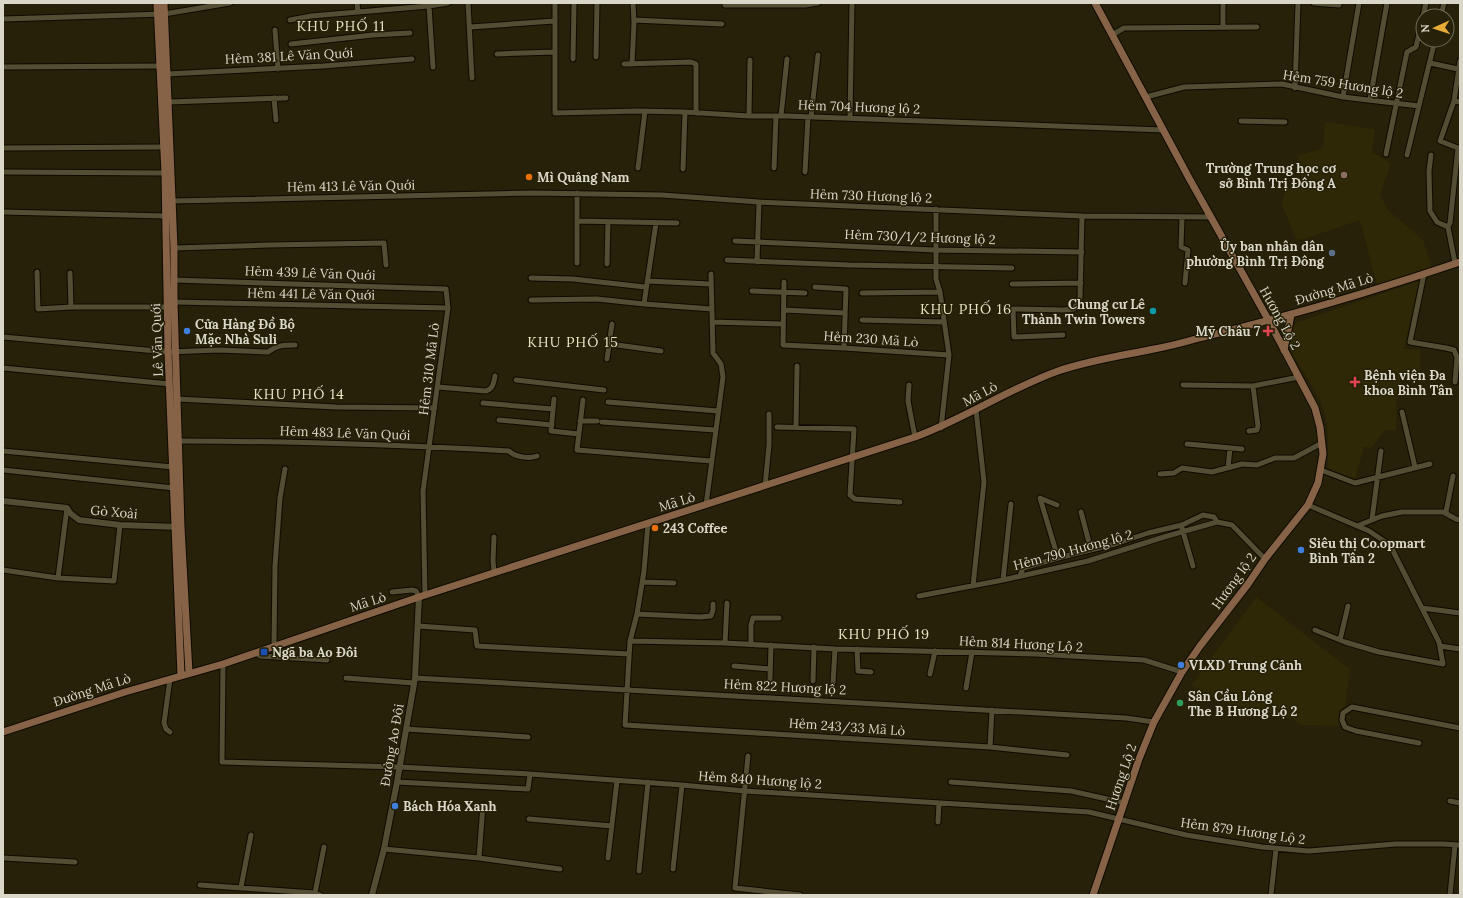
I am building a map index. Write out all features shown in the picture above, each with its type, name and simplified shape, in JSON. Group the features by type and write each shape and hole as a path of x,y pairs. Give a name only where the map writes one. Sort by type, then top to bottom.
{"main road":[{"name":"Lê Văn Quới","path":"157,3 161,14 167,74 168,102 165,173 166,216 170,263 168,352 174,488 189,673"},
{"name":"Lê Văn Quới","path":"164,3 161,14 160,66 172,201 174,248 170,263 174,280 179,441 178,527 181,675"},
{"name":"Hương Lộ 2","path":"1095,3 1146,97 1162,130 1269,321 1315,408 1319,418 1322,443 1321,470 1318,484 1308,505"},
{"name":"Đường Mã Lò","path":"1167,346 1269,321 1424,274 1458,262"},
{"path":"1284,350 1291,314"},
{"name":"Mã Lò","path":"189,673 223,664 422,596 853,458 941,428 1027,383 1059,371 1117,356 1167,346"},
{"name":"Hương lộ 2","path":"1182,672 1265,559 1308,505"},
{"name":"Hương Lộ 2","path":"1093,895 1141,754 1154,722 1182,672"},
{"name":"Đường Mã Lò","path":"3,732 125,692 189,673"}],"street":[{"path":"3,19 161,14 230,3"},
{"path":"357,3 358,12"},
{"path":"290,20 311,16 448,3"},
{"path":"468,3 472,78"},
{"path":"497,54 554,52 555,3"},
{"path":"573,58 574,3"},
{"path":"596,57 597,3"},
{"path":"632,64 634,20 633,3"},
{"path":"725,3 725,5 805,5 818,3"},
{"path":"850,118 852,3"},
{"path":"1223,3 1223,27"},
{"path":"1295,88 1298,3"},
{"path":"1314,3 1339,5"},
{"path":"1343,97 1359,3"},
{"path":"1370,100 1388,3"},
{"path":"427,5 433,67"},
{"path":"634,20 722,24"},
{"path":"470,27 554,21"},
{"path":"1112,35 1124,28 1257,27"},
{"path":"275,30 278,69"},
{"path":"291,44 373,35 410,33"},
{"path":"1386,154 1407,52 1415,48"},
{"path":"1407,155 1433,48"},
{"name":"Hẻm 704 Hương lộ 2","path":"554,52 555,113 645,111 685,112 749,116 850,118 1162,130"},
{"path":"805,172 818,55"},
{"name":"Hẻm 381 Lê Văn Quới","path":"167,74 278,69 412,59"},
{"path":"774,168 787,59"},
{"path":"749,116 750,60"},
{"path":"1458,262 1448,227 1450,222 1459,148 1440,141 1454,101 1460,61"},
{"path":"624,64 691,62 696,64 696,113"},
{"path":"1430,63 1458,69"},
{"path":"3,66 160,66"},
{"name":"Hẻm 759 Hương lộ 2","path":"1146,97 1184,87 1282,84 1295,88 1343,97 1419,106"},
{"path":"274,98 276,120"},
{"path":"168,102 286,98"},
{"path":"1454,101 1460,102"},
{"path":"638,168 645,111"},
{"path":"683,169 685,112"},
{"path":"1240,121 1285,122"},
{"path":"3,148 167,147"},
{"path":"1431,155 1429,171 1430,211 1436,222 1448,227"},
{"path":"3,172 165,173"},
{"name":"Hẻm 730 Hương lộ 2","path":"531,192 662,195 758,202 1082,216 1211,217"},
{"name":"Hẻm 413 Lê Văn Quới","path":"172,201 531,192"},
{"path":"577,193 577,263"},
{"path":"757,262 758,202"},
{"path":"936,210 936,279 940,292 949,355 941,428"},
{"path":"3,212 166,216"},
{"path":"1063,335 1014,336 1013,309 1074,309 1080,298 1082,216"},
{"path":"1182,217 1181,247 1188,250 1185,283"},
{"path":"577,221 677,223"},
{"path":"607,264 608,222"},
{"path":"644,304 656,223"},
{"name":"Hẻm 730/1/2 Hương lộ 2","path":"735,241 935,250 1082,252"},
{"path":"174,248 384,243 386,265"},
{"path":"727,260 849,265 1012,268"},
{"path":"37,272 38,308 168,307"},
{"path":"70,273 71,307"},
{"path":"706,505 723,377 720,364 713,353 710,284 711,274"},
{"path":"1424,274 1410,342 1452,349 1457,357 1455,382"},
{"path":"532,278 573,279 646,287"},
{"name":"Hẻm 439 Lê Văn Quới","path":"174,280 446,288"},
{"path":"647,281 710,284"},
{"name":"Hẻm 230 Mã Lò","path":"784,282 783,345 949,355"},
{"path":"1012,284 1081,283"},
{"path":"815,287 846,288 844,348"},
{"name":"Hẻm 310 Mã Lò","path":"422,596 424,491 448,308 446,288"},
{"path":"752,291 805,293"},
{"path":"862,293 940,292"},
{"path":"531,300 597,299 712,309"},
{"name":"Hẻm 441 Lê Văn Quới","path":"174,302 448,308"},
{"path":"784,310 845,313"},
{"path":"862,320 944,322"},
{"path":"712,322 783,324"},
{"path":"607,359 612,324"},
{"path":"3,337 168,352 219,350 268,352 274,347 281,345 295,345"},
{"path":"610,344 661,351"},
{"path":"796,427 797,366"},
{"path":"3,368 170,384"},
{"path":"438,387 486,391 490,390 496,376"},
{"path":"1183,385 1253,386 1299,377"},
{"path":"516,380 604,390"},
{"path":"909,385 908,401 915,437"},
{"path":"1249,431 1257,430 1258,426 1253,386"},
{"path":"177,399 336,406 436,408"},
{"path":"554,399 551,431 579,434"},
{"path":"583,400 577,450 711,461"},
{"path":"608,402 718,411"},
{"path":"483,403 553,409"},
{"path":"973,586 984,482 976,410"},
{"path":"1402,412 1415,468"},
{"path":"765,486 769,445 769,414"},
{"path":"499,420 552,425"},
{"path":"580,421 599,421 715,430"},
{"path":"777,427 854,429 850,495 854,499 900,502"},
{"name":"Hẻm 483 Lê Văn Quới","path":"179,441 258,441 429,447 509,451 513,454 528,457 537,456"},
{"path":"1160,474 1174,473 1182,468 1212,472 1242,464 1257,464 1275,458 1294,458 1322,443"},
{"path":"1187,444 1242,450"},
{"path":"1228,468 1230,448"},
{"path":"1372,519 1380,451"},
{"path":"3,452 173,467"},
{"path":"1321,470 1355,483 1430,464"},
{"path":"274,646 275,566 280,498 285,469"},
{"path":"3,470 174,488"},
{"path":"1446,512 1453,476"},
{"path":"1057,505 1040,498 1058,558"},
{"path":"3,501 67,508 58,578"},
{"path":"1003,580 1011,504"},
{"path":"1308,505 1369,531 1390,545 1439,642 1443,664 1380,652 1340,640 1315,630"},
{"name":"Gò Xoài","path":"67,508 78,520 120,525 178,527"},
{"path":"1081,512 1091,550"},
{"path":"1357,526 1372,519 1402,512 1446,512 1449,516 1460,520"},
{"path":"1020,576 1023,568 1182,525 1203,515 1214,517 1217,522 1232,525 1265,559"},
{"name":"Hẻm 790 Hương lộ 2","path":"919,596 1003,580 1088,561 1183,531 1217,522"},
{"path":"627,691 628,654 642,582 648,523"},
{"path":"3,570 58,578 114,581 120,525"},
{"path":"1182,525 1193,566"},
{"path":"494,538 494,573"},
{"path":"642,582 674,583"},
{"path":"392,592 412,590 416,591 422,596"},
{"name":"Đường Ao Đôi","path":"372,895 384,849 406,729 414,680 422,596"},
{"path":"725,643 727,603"},
{"path":"637,614 711,616 713,604"},
{"path":"1340,640 1348,606"},
{"path":"1422,608 1460,613"},
{"path":"751,644 751,625 753,618 779,618"},
{"path":"418,626 475,630 477,646 628,654"},
{"name":"Hẻm 814 Hương Lộ 2","path":"630,641 751,644 835,649 972,652 1144,660 1182,672"},
{"path":"770,679 771,646"},
{"path":"1440,646 1460,649"},
{"path":"813,681 814,647"},
{"path":"834,683 835,649"},
{"path":"858,649 858,671 871,672"},
{"path":"930,674 935,651"},
{"path":"256,652 260,656 327,660"},
{"path":"966,688 972,652"},
{"name":"Hẻm 840 Hương lộ 2","path":"223,664 222,762 399,767 530,774 648,782 745,791 1090,812 1119,819"},
{"path":"734,666 770,669"},
{"name":"Hẻm 822 Hương lộ 2","path":"346,678 692,693 1126,718 1154,722"},
{"path":"170,679 164,723 166,729 170,732"},
{"name":"Hẻm 243/33 Mã Lò","path":"627,691 625,725 990,747 1067,755"},
{"path":"1419,743 1356,731 1345,727 1342,720 1343,713 1352,707 1460,728"},
{"path":"990,747 992,710"},
{"path":"406,729 528,737"},
{"path":"748,756 735,888 800,895"},
{"path":"397,782 528,789 530,774"},
{"path":"608,858 617,781"},
{"path":"639,871 648,782"},
{"path":"951,782 1071,791 1125,802"},
{"path":"672,869 682,785"},
{"path":"1450,801 1460,803"},
{"path":"938,822 939,803"},
{"path":"479,858 483,805"},
{"path":"529,819 612,826"},
{"name":"Hẻm 879 Hương Lộ 2","path":"1119,819 1186,835 1276,849 1309,851 1396,844 1458,845"},
{"path":"241,887 251,835"},
{"path":"1450,895 1458,845"},
{"path":"200,885 318,894 324,848"},
{"path":"384,849 479,858 560,869"},
{"path":"1271,895 1276,849"},
{"path":"3,858 75,862"}],"shaded area":[{"name":"Trường Trung học cơ sở Bình Trị Đông A","path":"1325,122 1375,129 1372,152 1391,163 1380,195 1388,210 1423,240 1432,268 1377,286 1360,220 1304,239 1296,240 1282,204 1285,191 1302,185 1298,156 1323,148"},
{"name":"Bệnh viện Đa khoa Bình Tân","path":"1419,281 1404,349 1420,350 1420,374 1400,379 1396,407 1396,430 1385,430 1371,448 1364,447 1355,479 1327,468 1328,433 1325,415 1319,398 1288,346 1292,324"},
{"path":"1256,597 1350,669 1345,707 1342,708 1339,726 1302,725 1293,719 1215,700 1209,693 1191,686"}],"place":[{"name":"Trường Trung học cơ sở Bình Trị Đông A","path":"1344,175"},
{"name":"Mì Quảng Nam","path":"529,177"},
{"name":"Ủy ban nhân dân phường Bình Trị Đông","path":"1332,253"},
{"name":"Chung cư Lê Thành Twin Towers","path":"1153,311"},
{"name":"Cửa Hàng Đồ Bộ Mặc Nhà Suli","path":"187,331"},
{"name":"Mỹ Châu 7","path":"1268,331"},
{"name":"Bệnh viện Đa khoa Bình Tân","path":"1355,382"},
{"name":"243 Coffee","path":"655,528"},
{"name":"Siêu thị Co.opmart Bình Tân 2","path":"1301,550"},
{"name":"Ngã ba Ao Đôi","path":"264,652"},
{"name":"VLXD Trung Cảnh","path":"1181,665"},
{"name":"Sân Cầu Lông The B Hương Lộ 2","path":"1180,703"},
{"name":"Bách Hóa Xanh","path":"395,806"}],"district":[{"name":"KHU PHỐ 11","path":"341,26"},
{"name":"KHU PHỐ 16","path":"966,309"},
{"name":"KHU PHỐ 15","path":"573,342"},
{"name":"KHU PHỐ 14","path":"299,394"},
{"name":"KHU PHỐ 19","path":"884,634"}]}
